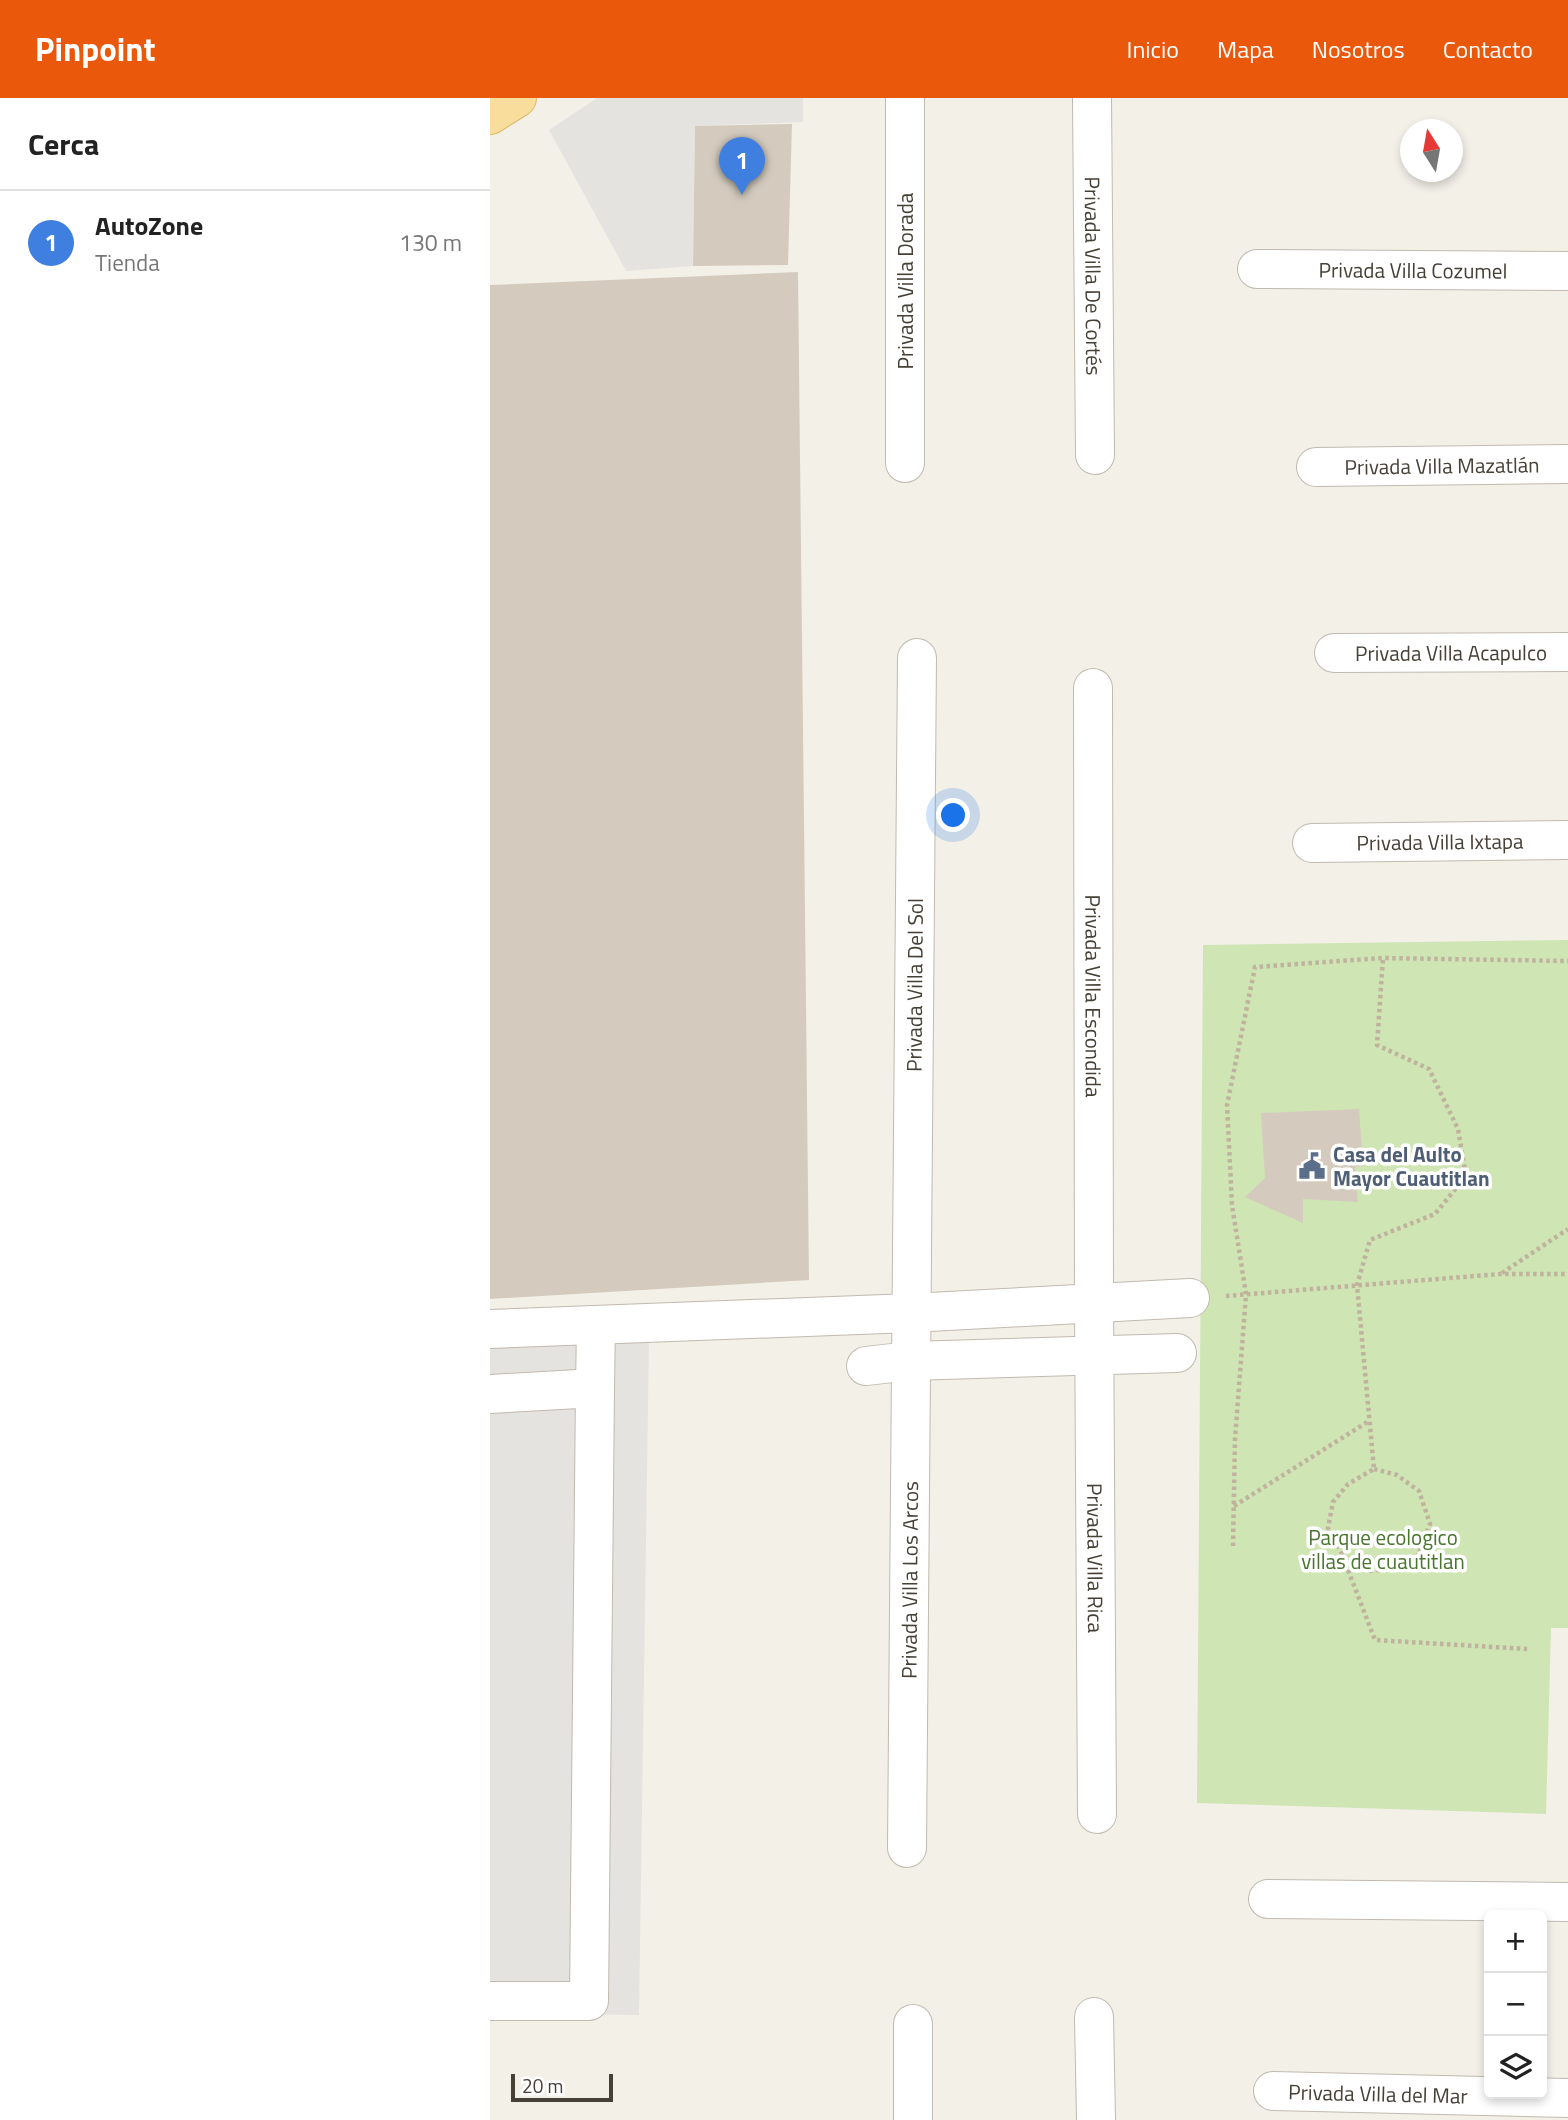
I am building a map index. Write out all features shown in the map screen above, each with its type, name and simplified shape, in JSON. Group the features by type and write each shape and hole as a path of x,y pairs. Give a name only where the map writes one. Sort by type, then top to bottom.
{"main road":[{"path":"490,115 517,98"}],"street":[{"name":"Privada Villa Dorada","path":"905,98 905,463"},
{"name":"Privada Villa De Cortés","path":"1092,98 1095,455"},
{"name":"Privada Villa Cozumel","path":"1257,269 1568,271"},
{"name":"Privada Villa Mazatlán","path":"1316,467 1568,464"},
{"name":"Privada Villa Acapulco","path":"1334,653 1568,652"},
{"name":"Privada Villa Del Sol","path":"911,1313 918,658"},
{"name":"Privada Villa Escondida","path":"1093,688 1094,1303"},
{"name":"Privada Villa Ixtapa","path":"1312,843 1568,840"},
{"path":"490,1329 911,1313 1190,1298"},
{"name":"Privada Villa Rica","path":"1094,1303 1097,1814"},
{"name":"Privada Villa Los Arcos","path":"907,1848 911,1313"},
{"path":"490,2001 589,2000 596,1325"},
{"path":"866,1366 910,1361 1177,1353"},
{"path":"490,1394 594,1388"},
{"path":"1268,1899 1568,1902"},
{"path":"1094,2017 1096,2120"},
{"path":"913,2024 913,2120"},
{"name":"Privada Villa del Mar","path":"1273,2091 1568,2098"}],"path":[{"path":"1233,1546 1235,1439 1246,1294 1233,1205 1227,1105 1255,968 1383,958 1568,961"},
{"path":"1374,1469 1357,1285 1370,1240 1435,1214 1466,1176 1458,1129 1429,1069 1377,1045 1383,958"},
{"path":"1500,1274 1568,1229"},
{"path":"1190,1298 1500,1274 1568,1273"},
{"path":"1234,1506 1370,1420"},
{"path":"1343,1556 1370,1571 1395,1568 1418,1555 1430,1524 1419,1491 1397,1475 1374,1469 1348,1484 1333,1502 1328,1528 1343,1556 1375,1640 1527,1648"}],"green space":[{"name":"Parque ecologico villas de cuautitlan","path":"1568,940 1568,1628 1551,1628 1546,1814 1197,1803 1203,945"}],"shaded area":[{"path":"597,98 803,98 803,122 695,126 693,266 626,271 549,130"},
{"path":"649,1341 639,2015 490,2014 490,1348"}],"building":[{"path":"792,124 788,265 693,266 695,126"},
{"path":"798,272 809,1280 490,1299 490,285"},
{"name":"Casa del Aulto Mayor Cuautitlan","path":"1359,1109 1363,1166 1355,1167 1358,1202 1303,1199 1303,1223 1245,1197 1265,1178 1261,1113"}],"place":[{"name":"AutoZone","path":"742,195"},
{"name":"Casa del Aulto Mayor Cuautitlan","path":"1312,1166"}]}
